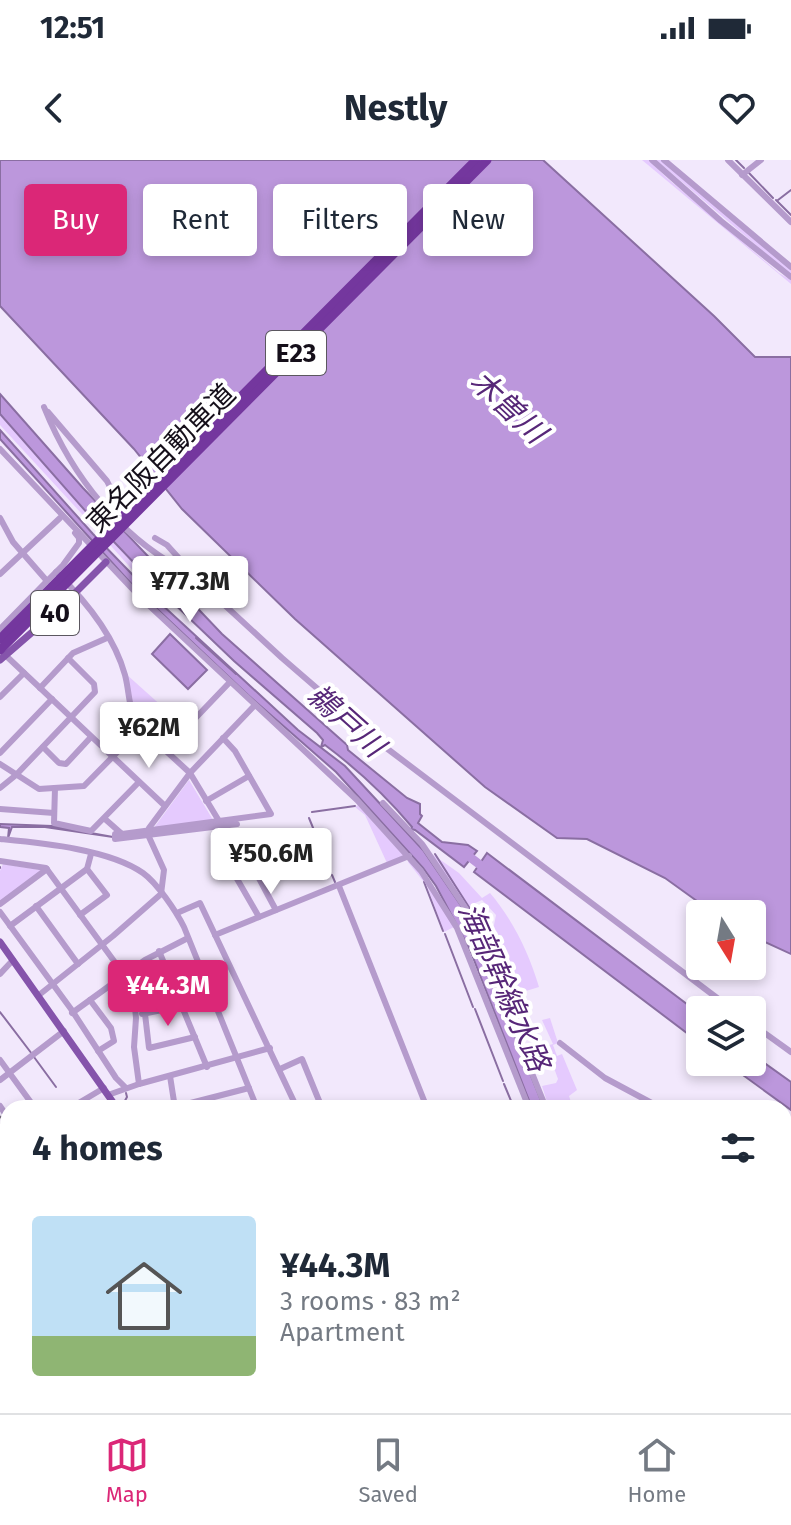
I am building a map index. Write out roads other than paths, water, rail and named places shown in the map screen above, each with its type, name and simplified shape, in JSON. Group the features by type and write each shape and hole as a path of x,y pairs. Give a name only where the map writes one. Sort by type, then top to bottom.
{"highway":[{"name":"東名阪自動車道","path":"0,639 476,160"},
{"name":"東名阪自動車道","path":"1,654 487,160"}],"main road":[{"name":"40","path":"1,654 76,592 106,562"},
{"path":"0,942 112,1100"}],"street":[{"path":"652,160 791,277"},
{"path":"664,160 791,267"},
{"path":"728,160 791,222"},
{"path":"742,175 761,160"},
{"path":"113,493 107,481 43,406 81,479 131,536 194,575"},
{"path":"0,449 80,541 56,572 0,629"},
{"path":"0,574 59,515"},
{"path":"59,515 229,683 341,785 409,856 437,893 457,928 526,1100"},
{"path":"0,518 13,542 47,581"},
{"path":"155,538 167,545 194,575 282,658 385,747 714,996"},
{"path":"56,572 86,601 107,638 124,673 133,718 190,773 245,856 276,910"},
{"path":"40,688 73,653 107,638"},
{"path":"1,654 165,806"},
{"path":"0,788 95,692 94,684 68,658"},
{"path":"0,697 24,673"},
{"path":"165,750 229,683"},
{"path":"0,753 52,699"},
{"path":"148,834 190,773 255,705"},
{"path":"0,764 39,789 84,786 141,728"},
{"path":"43,747 59,763 66,764 91,737"},
{"path":"148,834 271,814 235,751 223,738"},
{"path":"206,801 249,776"},
{"path":"55,788 54,823 91,831 139,782"},
{"path":"383,803 422,844 466,909 543,1100"},
{"path":"0,809 54,813"},
{"path":"105,819 117,835 237,824"},
{"path":"39,995 161,894 164,870 148,834"},
{"path":"0,839 113,859 146,874 177,913 254,1100"},
{"path":"10,926 87,869 91,854"},
{"path":"245,856 229,865 259,917"},
{"path":"215,935 409,856"},
{"path":"0,861 47,869 133,987 136,1015 134,1047 139,1084"},
{"path":"0,904 47,869"},
{"path":"80,915 107,895 87,869"},
{"path":"339,886 424,1100"},
{"path":"177,913 200,903 294,1100"},
{"path":"36,906 78,964"},
{"path":"0,912 126,1088"},
{"path":"57,1021 159,951 188,938"},
{"path":"159,951 207,1067"},
{"path":"0,974 13,960"},
{"path":"90,1000 111,1028 114,1041 98,1051"},
{"path":"136,1015 182,1006"},
{"path":"145,1014 149,1048 195,1037"},
{"path":"0,1080 64,1031"},
{"path":"766,1034 791,1052"},
{"path":"560,1043 605,1078 646,1100"},
{"path":"86,1100 106,1091 207,1067 270,1048"},
{"path":"280,1069 302,1059 319,1100"},
{"path":"0,1060 29,1100"},
{"path":"170,1076 174,1100"},
{"path":"202,1100 249,1088"}],"water":[{"name":"木曽川","path":"0,160 543,160 755,357 791,357 791,954 766,942 766,900 696,900 665,878 587,839 557,838 485,787 295,619 182,509 134,449 0,306"},
{"path":"0,394 83,488 222,634 347,745 348,750 407,798 420,804 422,816 418,823 442,842 468,845 477,851 464,867 411,829 360,774 325,745 321,747 323,740 317,733 234,661 165,595 162,597 157,592 159,589 0,414"},
{"path":"0,430 159,602 298,730 345,766 423,850 464,910 541,1100 529,1100 470,950 423,868 336,772 248,695 136,589 0,439"},
{"path":"170,634 207,670 188,689 152,654"},
{"path":"0,824 52,826 113,837 45,827 12,827 8,838 9,828 0,827"},
{"path":"487,853 686,1003 686,1032 474,872"},
{"path":"766,1064 791,1082 791,1100 777,1100 744,1076 766,1076"}],"waterway":[{"path":"736,160 744,168"},
{"path":"749,173 773,198"},
{"path":"778,200 791,190"},
{"path":"776,200 791,215"},
{"name":"海部幹線水路","path":"196,638 236,674"},
{"path":"312,812 355,806"},
{"path":"309,818 318,840"},
{"path":"320,845 330,871"},
{"name":"鵜戸川","path":"462,851 488,871"},
{"path":"435,854 474,915 523,1036"},
{"path":"332,875 335,882"},
{"path":"424,882 443,931"},
{"path":"445,934 473,1007"},
{"path":"475,1009 503,1081"},
{"path":"0,1012 32,1054"},
{"path":"34,1057 56,1087"},
{"path":"504,1084 511,1100"},
{"path":"125,1100 126,1093"}]}
